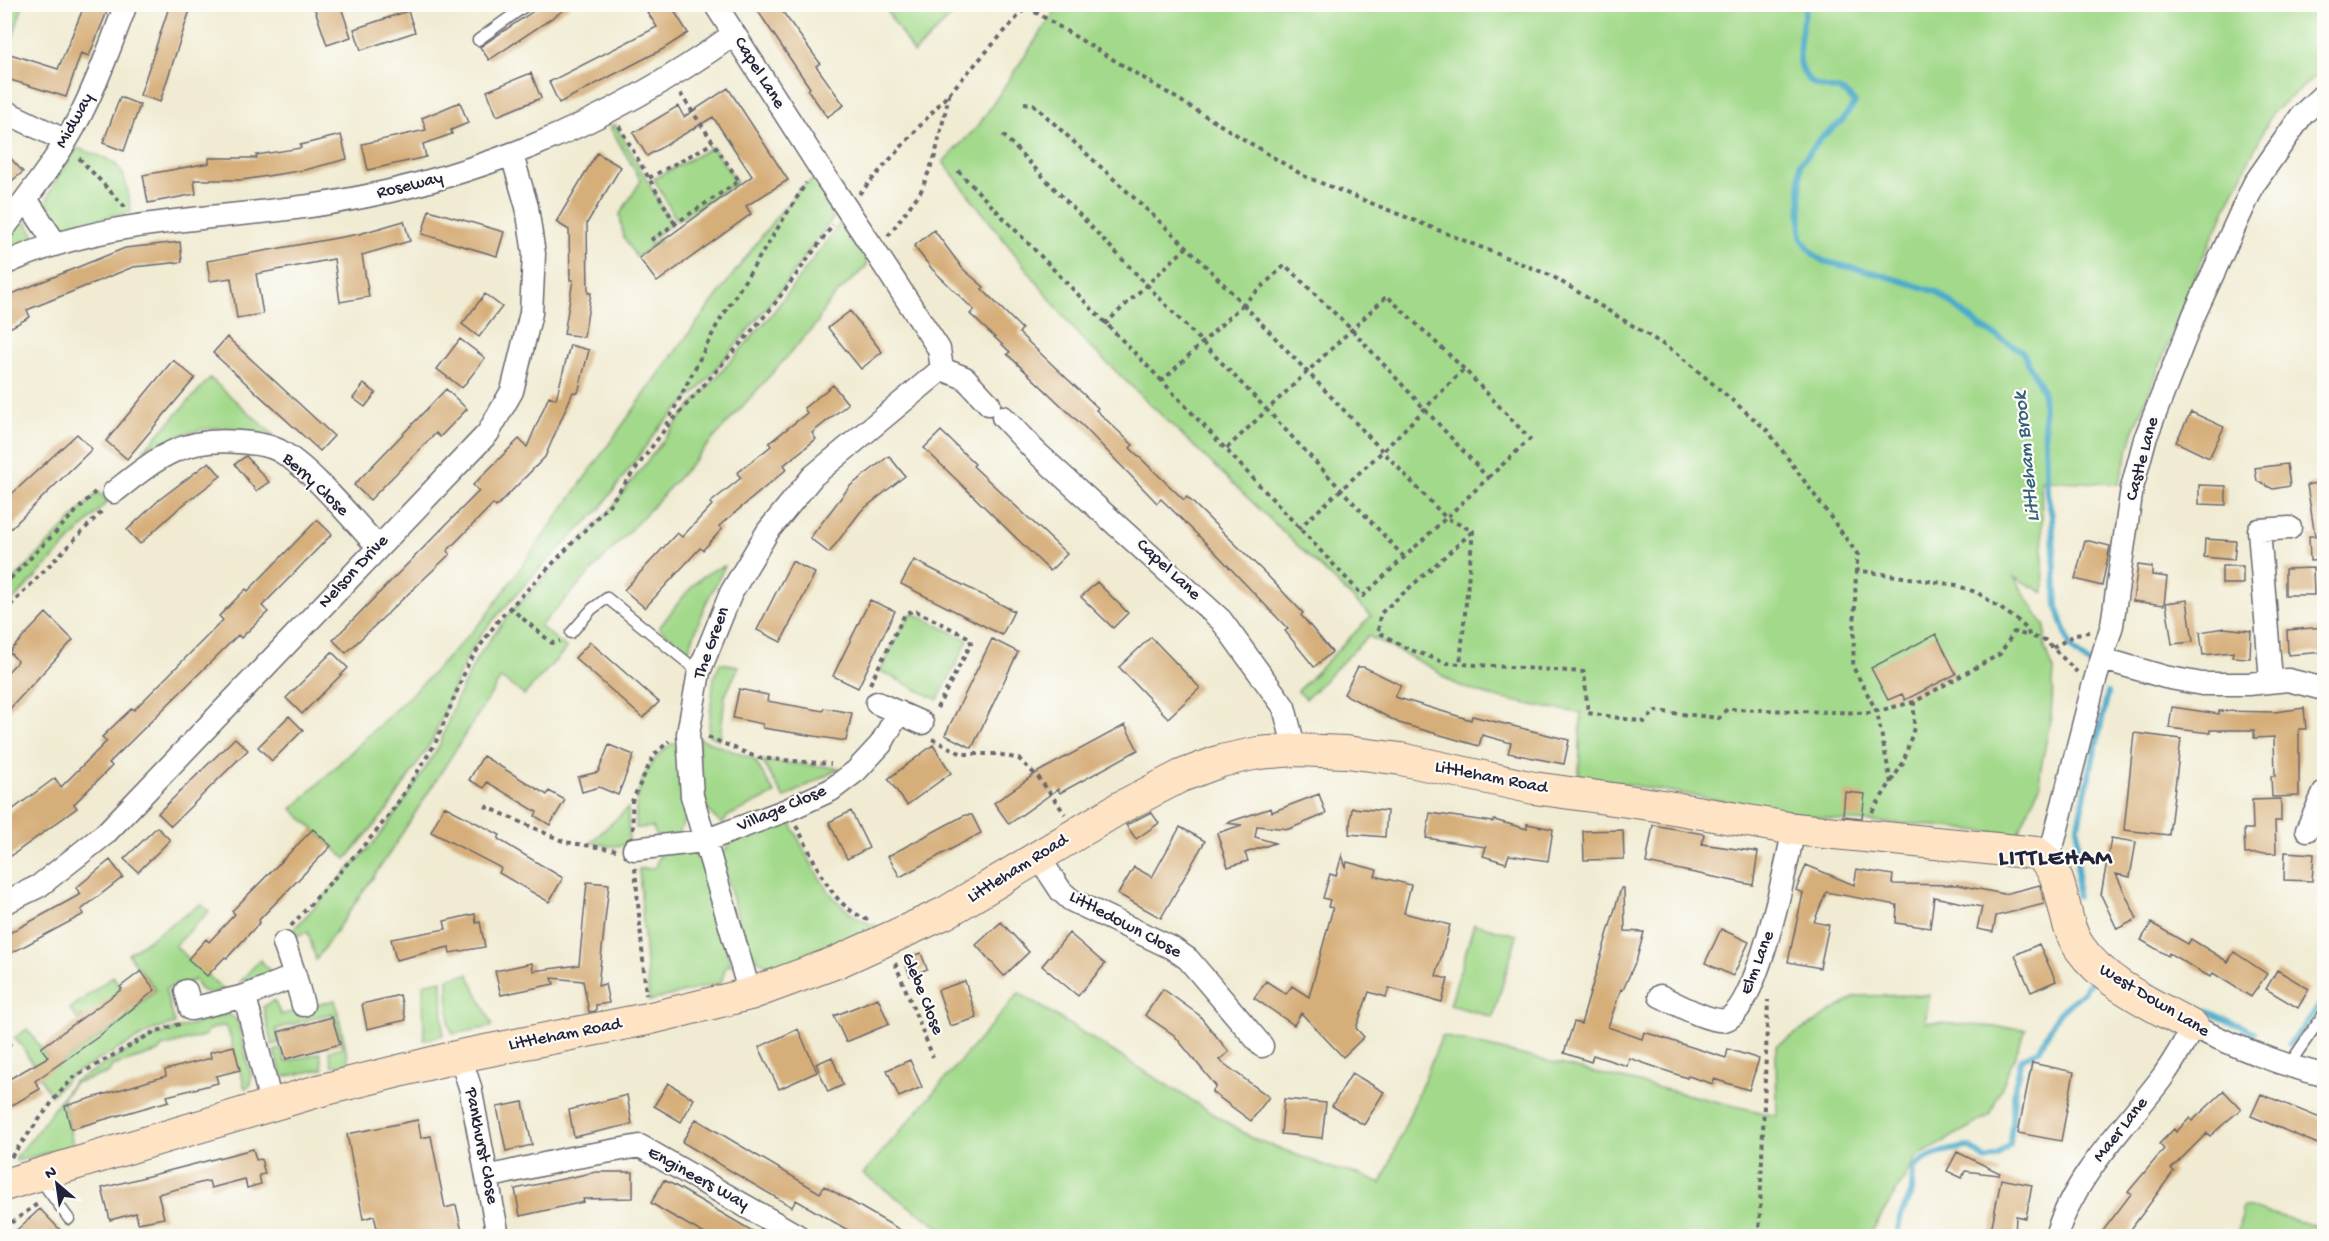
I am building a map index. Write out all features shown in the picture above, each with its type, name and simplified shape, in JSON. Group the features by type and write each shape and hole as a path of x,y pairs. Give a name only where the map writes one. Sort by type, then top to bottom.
{"street":[{"name":"Midway","path":"4,228 26,200 63,144 102,70 126,4"},
{"name":"Capel Lane","path":"715,4 802,142 873,248"},
{"name":"Roseway","path":"4,264 55,243 132,225 262,213 393,192 512,155 610,111 669,78 734,34"},
{"name":"Castle Lane","path":"2046,859 2054,840 2093,687 2112,625 2132,488 2153,419 2194,315 2254,184 2302,115 2325,94"},
{"path":"4,111 63,144"},
{"name":"Nelson Drive","path":"4,903 39,886 105,834 173,766 377,546 435,490 488,433 512,391 531,313 534,254 527,207 512,155"},
{"path":"26,200 55,243"},
{"path":"873,248 939,349 942,369"},
{"name":"Capel Lane","path":"942,369 965,378 1035,451 1221,620 1284,707 1295,750"},
{"name":"The Green","path":"750,994 692,796 688,734 699,672 731,592 768,531 813,476 942,369"},
{"name":"Berry Close","path":"114,492 165,454 199,441 263,445 278,450 317,482 377,546"},
{"path":"2271,681 2259,531 2290,528"},
{"path":"2103,659 2165,677 2202,684 2305,682 2324,690"},
{"path":"873,694 899,712 926,724"},
{"name":"Village Close","path":"634,849 704,841 787,810 831,790 856,771 881,744 899,712"},
{"name":"Littleham Road","path":"4,1185 272,1104 459,1056 647,1019 750,994 887,940 973,898 1121,807 1191,772 1221,761 1295,750 1401,759 1534,788 1656,805 1794,829 2037,853 2046,859"},
{"path":"2307,830 2325,793"},
{"name":"Elm Lane","path":"1660,996 1716,1019 1726,1020 1734,1016 1752,980 1774,920 1794,829"},
{"name":"Littledown Close","path":"1038,856 1061,891 1071,900 1172,948 1188,959 1262,1046"},
{"name":"West Down Lane","path":"2046,859 2054,871 2078,945 2099,970 2193,1028 2288,1066 2325,1076"},
{"path":"284,943 303,1005"},
{"path":"186,991 191,1009 245,996 295,976"},
{"path":"245,996 272,1104"},
{"name":"Maer Lane","path":"2056,1236 2063,1213 2089,1172 2163,1077 2193,1028"},
{"name":"Pankhurst Close","path":"459,1056 470,1087 498,1236"},
{"name":"Engineers Way","path":"487,1176 640,1146 798,1236"}],"lane":[{"path":"478,40 528,4"},
{"path":"571,633 592,609 608,598 699,672"},
{"path":"2288,1066 2325,1014"},
{"path":"38,1176 69,1219"}],"path":[{"path":"855,199 950,90 1028,6 1304,176 1552,276 1677,353 1768,431 1858,555 1853,667 1877,712 1891,784"},
{"path":"651,240 739,181 669,78"},
{"path":"873,248 921,191 935,156 950,90"},
{"path":"1024,103 1033,104 1187,247 1446,518 1473,531"},
{"path":"610,111 675,224"},
{"path":"1003,135 1267,410 1404,557"},
{"path":"649,178 712,143"},
{"path":"63,144 73,151 128,210 132,225"},
{"path":"958,171 1162,381 1363,596 1530,440 1464,369 1387,296 1226,449"},
{"path":"665,429 717,324 806,183 804,175"},
{"path":"284,943 285,933 294,921 375,833 395,807 435,744 459,682 474,653 509,608 609,505 665,429 770,310 837,220"},
{"path":"1105,324 1187,247"},
{"path":"1162,381 1285,265 1352,330 1488,478"},
{"path":"1298,529 1383,451 1464,369"},
{"path":"4,585 96,490 114,492 110,503 4,612"},
{"path":"1460,664 1473,531"},
{"path":"1473,531 1380,614 1377,632 1408,649 1447,663 1584,672 1588,713 1645,722 1655,711 1719,718 1727,709 1877,712 1914,702 2000,654 2014,632 2041,637 2093,687"},
{"path":"1856,570 1956,585 1978,593 2016,619 2028,630 2029,636"},
{"path":"509,608 552,644 571,633"},
{"path":"873,694 906,614 914,610 970,638 970,644 926,724 962,754 998,754 1018,759 1039,778 1055,798 1076,833"},
{"path":"2052,648 2076,634"},
{"path":"1870,836 1872,810 1903,763 1914,728 1914,702"},
{"path":"647,1019 632,801 654,755 669,740 688,734 706,736 758,758 842,765 856,771"},
{"path":"485,806 565,842 611,850 634,849"},
{"name":"Glebe Close","path":"787,810 834,897 852,912 883,925 933,1057"},
{"path":"1752,980 1768,997 1759,1236"},
{"path":"4,1164 73,1078 154,1032 182,1024"}],"green space":[{"path":"4,5 23,5 10,46 5,43"},
{"path":"883,5 963,5 914,53"},
{"path":"1059,5 2324,5 2324,69 2272,113 2201,261 2133,433 2119,484 2041,480 2044,593 2014,577 2045,627 2045,649 2054,670 2051,716 2040,773 2041,783 2017,835 1925,825 1837,820 1579,776 1581,713 1503,699 1462,687 1446,679 1436,670 1368,636 1306,699 1298,691 1371,616 1079,336 943,162 978,126"},
{"path":"615,124 672,224 649,240 651,244 658,239 660,241 636,257 623,236 620,214 641,181 610,127"},
{"path":"712,147 737,182 677,221 654,179"},
{"path":"77,148 103,157 118,167 126,183 131,212 70,226 55,222 48,215 47,204 50,193"},
{"path":"816,178 838,211 783,287 700,388 659,428 600,509 536,572 483,632 465,660 432,741 388,809 346,859 292,809 428,678 484,619 664,367 773,221 801,187"},
{"path":"844,218 866,253 867,265 832,299 818,322 653,506 540,626 567,648 524,695 501,678 391,851 316,960 308,932 295,936 294,929 377,839 404,802 439,746 456,700 477,658 509,614 609,511 679,420 771,315"},
{"path":"24,219 37,239 5,256 5,239"},
{"path":"210,378 276,437 239,429 208,429 177,436 143,451"},
{"path":"98,492 108,501 5,609 5,589"},
{"path":"725,566 705,605 688,652 659,628 696,582 715,569"},
{"path":"913,613 968,640 938,700 880,671 908,616"},
{"path":"720,663 739,666 725,696 720,740 708,735 714,678"},
{"path":"698,738 754,759 775,794 728,816 723,824 714,817 703,797 700,786"},
{"path":"671,744 680,744 687,817 677,837 657,840 653,827 636,828 637,803 647,771 661,752"},
{"path":"762,761 840,768 784,798"},
{"path":"628,808 629,845 609,846 591,842"},
{"path":"787,816 822,882 834,897 846,910 861,920 879,927 778,967 763,963 752,952 748,954 721,856 731,842"},
{"path":"665,852 691,852 701,861 731,965 726,966 721,983 649,1001 639,869 655,868 658,858"},
{"path":"201,904 209,911 175,946 224,990 203,991 195,980 165,989 175,1024 153,1030 70,1076 51,1096 22,1046 14,1038 27,1029 55,1067 118,1024 156,990 128,954"},
{"path":"1474,924 1517,935 1493,1017 1450,1005"},
{"path":"260,960 271,972 239,982 242,979"},
{"path":"468,974 492,1024 490,1027 453,1034 449,1025 448,978"},
{"path":"113,976 122,989 84,1019 82,1016 78,1020 70,1009"},
{"path":"442,980 443,1035 424,1040 423,984"},
{"path":"1019,993 1252,1138 1337,1170 1359,1174 1381,1184 1442,1036 1777,1116 1776,1046 1857,996 1930,995 1925,1022 2026,1029 1990,1115 1917,1157 1869,1236 952,1236 863,1174"},
{"path":"274,1000 281,1015 335,1000 349,1063 332,1066 329,1051 343,1047 332,1013 276,1029 279,1043 272,1045 263,1007"},
{"path":"230,1015 237,1020 251,1076 250,1086 245,1088 227,1027 221,1026 208,1030 206,1035 162,1047 158,1052 112,1066 108,1073 75,1083 63,1097 73,1146 16,1161 16,1157 73,1082 156,1035"},
{"path":"281,1049 285,1062 320,1053 323,1069 283,1077 274,1051"},
{"path":"2243,1206 2324,1228 2324,1236 2237,1236"}],"building":[{"path":"85,4 98,4 108,9 89,56 81,53 66,97 4,78 4,52 58,69"},
{"path":"170,4 192,4 160,102 140,95"},
{"path":"313,4 340,4 351,37 327,45"},
{"path":"544,4 573,4 489,60 480,47"},
{"path":"642,4 670,4 688,33 663,49 559,103 549,82 657,27"},
{"path":"753,4 777,4 820,63 816,66 844,105 827,117"},
{"path":"408,11 415,32 361,50 354,29"},
{"path":"531,73 541,98 497,116 487,91"},
{"path":"728,88 788,180 746,206 751,214 657,282 639,258 752,176 713,117 647,156 633,133 678,106 684,117"},
{"path":"120,97 140,105 124,151 103,143"},
{"path":"460,102 468,123 451,130 452,134 423,144 426,157 368,170 362,144 426,130 422,118"},
{"path":"341,135 347,159 305,170 242,180 194,180 196,194 148,203 143,175 209,163 209,158 257,158 256,155 301,148 300,145"},
{"path":"4,151 23,172 4,187"},
{"path":"597,153 621,167 587,223 588,293 591,293 584,337 564,334 573,280 570,280 569,230 556,222"},
{"path":"429,210 504,232 497,256 422,234"},
{"path":"404,221 410,241 362,255 369,297 340,302 334,259 256,274 263,314 237,318 231,278 210,281 207,261 359,234"},
{"path":"934,230 963,269 984,287 982,289 1022,329 1019,333 1098,408 1096,410 1133,445 1130,448 1184,500 1187,497 1267,575 1303,613 1301,615 1332,652 1314,667 1285,631 1288,629 1212,549 1161,499 1157,503 1085,428 1007,354 1010,352 970,314 974,310 932,269 914,246"},
{"path":"180,242 182,262 133,267 27,310 30,317 4,331 4,298 125,248"},
{"path":"485,294 502,307 479,337 462,324"},
{"path":"850,311 882,352 861,369 828,328"},
{"path":"227,337 334,436 320,451 213,353"},
{"path":"460,339 485,358 462,388 437,369"},
{"path":"570,345 589,350 578,393 573,392 545,457 496,507 493,504 447,551 450,554 346,653 333,640 479,491 473,485 519,439 527,447 549,396 556,399"},
{"path":"173,360 195,378 127,459 106,441"},
{"path":"364,384 376,393 365,407 353,398"},
{"path":"833,385 848,404 812,433 816,439 784,465 787,469 719,526 722,529 703,550 700,548 645,608 624,590 677,533 682,537 712,505 710,503 741,478 737,473 771,446 769,443 807,413 804,408"},
{"path":"446,389 467,409 440,437 436,433 370,500 354,485"},
{"path":"2191,412 2224,427 2209,458 2176,442"},
{"path":"941,431 975,464 973,466 1067,554 1050,571 924,448"},
{"path":"77,434 92,449 4,535 4,501"},
{"path":"246,456 269,482 256,491 235,464"},
{"path":"889,456 905,476 861,511 829,553 810,538 850,486"},
{"path":"209,462 221,476 179,508 140,544 127,530 160,499"},
{"path":"2287,464 2290,486 2273,489 2257,481 2255,468"},
{"path":"2325,481 2325,560 2310,561 2309,536 2315,536 2307,485"},
{"path":"2199,485 2226,486 2226,505 2199,504"},
{"path":"317,520 332,534 262,606 268,612 241,638 238,635 109,763 112,766 74,804 77,808 4,861 4,816 55,778 61,787 107,741 102,737 132,708 134,710 223,620 219,616 246,589 248,591"},
{"path":"2205,539 2236,541 2234,560 2204,557"},
{"path":"2085,540 2110,546 2102,586 2075,579"},
{"path":"914,560 1014,611 1002,635 901,584"},
{"path":"792,561 815,573 781,642 757,630"},
{"path":"2138,565 2152,567 2152,575 2167,577 2164,605 2133,601"},
{"path":"2222,566 2243,566 2243,584 2222,584"},
{"path":"2313,568 2314,595 2285,595 2285,569"},
{"path":"1097,582 1128,613 1113,628 1081,597"},
{"path":"870,600 895,611 858,688 833,676"},
{"path":"2187,600 2193,642 2172,644 2166,603"},
{"path":"46,613 73,640 4,715 4,676 18,661 9,652"},
{"path":"2325,627 2325,652 2288,655 2287,630"},
{"path":"2224,628 2251,631 2250,658 2232,657 2233,652 2203,655 2200,632"},
{"path":"1936,634 1956,674 1905,700 1902,694 1888,700 1871,668"},
{"path":"1151,637 1200,688 1168,718 1119,667"},
{"path":"992,639 1018,652 972,748 945,735"},
{"path":"590,642 659,702 643,718 575,658"},
{"path":"332,652 348,668 302,714 286,698"},
{"path":"1358,667 1364,667 1401,685 1395,697 1471,720 1472,716 1569,740 1564,764 1508,753 1511,743 1482,735 1479,746 1399,723 1344,694"},
{"path":"739,689 768,695 767,701 823,711 824,708 852,713 846,741 763,728 763,724 733,718"},
{"path":"2172,707 2219,714 2219,711 2275,712 2304,708 2306,729 2299,729 2299,796 2272,797 2271,776 2275,776 2274,737 2254,738 2254,730 2210,730 2210,733 2169,728"},
{"path":"289,716 303,730 272,761 258,747"},
{"path":"1125,725 1138,750 1060,793 1058,789 1009,824 994,803 1038,772"},
{"path":"2134,733 2181,739 2169,835 2124,830"},
{"path":"235,738 248,750 171,826 158,813"},
{"path":"609,745 634,755 618,795 599,787 582,792 578,777 598,772"},
{"path":"933,745 951,773 907,805 888,779"},
{"path":"483,756 547,795 549,791 565,800 550,825 535,816 537,812 487,782 484,788 469,780"},
{"path":"1845,792 1865,794 1862,818 1843,816"},
{"path":"1319,794 1326,814 1289,829 1257,826 1255,837 1275,843 1245,853 1248,861 1228,867 1217,833 1242,825 1226,823 1271,808 1272,812"},
{"path":"2281,799 2281,821 2275,821 2276,853 2245,854 2244,829 2253,829 2252,800"},
{"path":"444,806 500,835 498,839 563,878 549,902 499,873 501,868 431,832"},
{"path":"1352,808 1387,811 1385,837 1349,834"},
{"path":"851,811 869,848 847,859 829,822"},
{"path":"1151,812 1159,823 1136,839 1126,825"},
{"path":"1430,813 1493,822 1494,820 1527,829 1527,824 1553,829 1548,861 1509,855 1506,863 1483,856 1486,847 1426,838"},
{"path":"965,815 972,815 981,833 900,877 888,856"},
{"path":"1653,825 1704,834 1702,844 1758,852 1753,885 1646,863"},
{"path":"157,827 170,840 138,872 124,859"},
{"path":"1180,827 1205,841 1161,918 1118,894 1134,867 1152,877"},
{"path":"313,829 331,846 259,920 260,922 227,958 225,957 207,976 188,959 206,939 209,942 235,914 232,911"},
{"path":"1623,830 1624,859 1584,860 1583,831"},
{"path":"2111,838 2136,842 2130,877 2116,874 2137,919 2117,929 2101,895"},
{"path":"2285,852 2314,854 2312,881 2284,880"},
{"path":"1342,855 1346,868 1347,862 1377,870 1375,876 1411,885 1404,913 1450,925 1436,976 1448,979 1442,1002 1389,988 1386,997 1369,992 1356,1028 1364,1037 1343,1057 1301,1013 1294,1025 1254,998 1266,981 1286,994 1292,986 1309,997 1333,908 1328,907 1330,900 1323,898 1330,874 1336,876"},
{"path":"110,860 123,877 81,910 84,914 4,957 4,936 81,894 76,888"},
{"path":"1806,865 1854,885 1857,869 1893,875 1892,884 1958,885 2004,894 2040,885 2044,904 1996,916 1993,932 1977,929 1982,907 1934,897 1930,928 1896,923 1897,905 1826,892 1814,922 1829,925 1820,968 1788,962 1803,893 1796,890"},
{"path":"587,882 609,884 598,986 605,984 609,1003 596,1005 596,1011 589,1012 583,981 552,978 554,984 501,995 495,971 532,963 533,971 579,965"},
{"path":"1621,888 1624,888 1625,931 1644,932 1637,958 1623,990 1621,989 1608,1027 1642,1039 1644,1032 1726,1058 1728,1049 1759,1059 1749,1090 1714,1079 1713,1084 1688,1076 1687,1078 1629,1058 1627,1066 1593,1055 1591,1062 1564,1053 1574,1022 1581,1024"},
{"path":"475,914 476,923 480,922 485,947 450,953 449,947 396,960 391,939 446,929 444,921"},
{"path":"1001,922 1029,952 1004,976 976,945"},
{"path":"2151,923 2188,944 2191,939 2228,962 2234,952 2267,974 2251,997 2213,973 2210,977 2141,940"},
{"path":"1721,929 1749,942 1733,976 1705,963"},
{"path":"1069,933 1105,964 1078,996 1042,966"},
{"path":"2039,944 2056,981 2031,992 2015,955"},
{"path":"921,953 927,969 910,976 904,959"},
{"path":"2277,970 2309,989 2298,1008 2266,989"},
{"path":"141,971 155,990 98,1037 35,1081 40,1089 4,1110 4,1082 48,1057 41,1048 122,989 120,987"},
{"path":"965,981 977,1018 950,1026 938,990"},
{"path":"1163,989 1199,1015 1229,1052 1219,1060 1269,1097 1251,1121 1212,1092 1216,1086 1174,1035 1145,1015"},
{"path":"400,995 406,1020 367,1029 362,1004"},
{"path":"878,998 889,1024 846,1042 834,1016"},
{"path":"332,1017 340,1044 286,1059 278,1032"},
{"path":"798,1029 817,1072 779,1089 759,1047"},
{"path":"234,1046 240,1070 216,1076 218,1083 167,1096 169,1101 71,1129 65,1106 166,1076 165,1070 211,1058 210,1052"},
{"path":"832,1057 843,1085 828,1092 816,1064"},
{"path":"910,1060 922,1087 899,1097 887,1070"},
{"path":"2032,1063 2074,1072 2061,1141 2018,1133"},
{"path":"1352,1073 1384,1092 1364,1125 1332,1106"},
{"path":"668,1083 694,1099 681,1122 654,1106"},
{"path":"2224,1091 2241,1109 2210,1136 2207,1133 2171,1169 2174,1171 2126,1236 2099,1236 2131,1194 2128,1192 2164,1149 2159,1144 2174,1129 2176,1132 2190,1118 2192,1121"},
{"path":"2261,1094 2325,1120 2325,1147 2251,1116"},
{"path":"627,1095 632,1124 574,1137 569,1110"},
{"path":"1284,1099 1326,1103 1322,1138 1281,1134"},
{"path":"523,1102 532,1145 506,1151 497,1107"},
{"path":"696,1119 820,1193 824,1186 911,1236 858,1236 796,1200 792,1207 682,1142"},
{"path":"418,1120 421,1138 431,1136 445,1208 456,1205 463,1236 379,1236 374,1216 363,1219 347,1134"},
{"path":"253,1149 256,1160 261,1159 265,1174 259,1175 261,1184 247,1188 245,1179 211,1188 209,1181 204,1182 158,1194 164,1218 138,1223 136,1213 110,1220 102,1188"},
{"path":"1957,1152 2000,1173 1999,1175 1965,1171 1962,1178 1947,1171"},
{"path":"596,1172 633,1172 633,1198 583,1199 584,1202 520,1216 515,1189"},
{"path":"2001,1179 2032,1185 2026,1218 2016,1216 2015,1236 1990,1236"},
{"path":"664,1180 761,1236 708,1236 664,1211 651,1203"},
{"path":"40,1209 66,1236 10,1236"}],"waterway":[{"name":"Littleham Brook","path":"1807,4 1800,38 1800,62 1803,72 1809,80 1819,86 1839,90 1855,103 1841,122 1822,137 1800,164 1801,237 1814,255 1823,261 1879,274 1937,292 1981,327 2022,351 2043,391 2047,493 2052,516 2057,607 2071,648 2088,663"},
{"name":"Littleham Brook","path":"2077,896 2078,825 2108,693"},
{"name":"Littleham Brook","path":"1897,1236 1900,1218 1912,1191 1913,1169 1919,1164 1939,1153 1969,1147 1986,1160 1998,1156 2010,1144 2015,1087 2021,1059 2039,1050 2058,1014 2084,991 2095,976"},
{"path":"2147,985 2254,1032"},
{"path":"2289,1045 2324,1000"}],"district":[{"name":"LITTLEHAM","path":"2056,859"}]}
